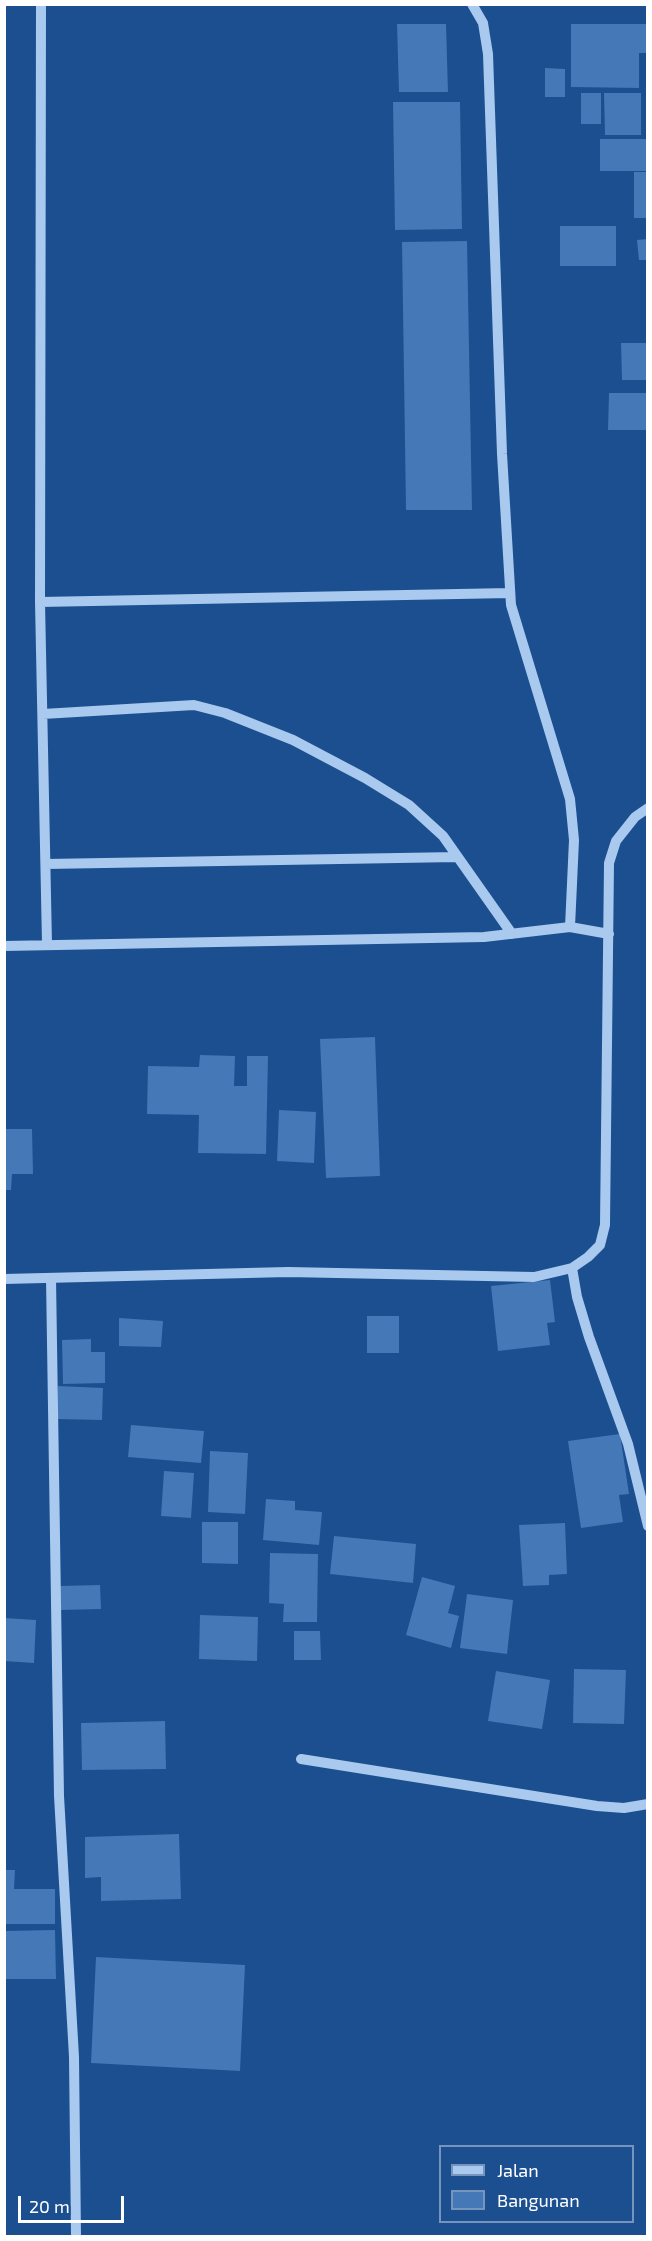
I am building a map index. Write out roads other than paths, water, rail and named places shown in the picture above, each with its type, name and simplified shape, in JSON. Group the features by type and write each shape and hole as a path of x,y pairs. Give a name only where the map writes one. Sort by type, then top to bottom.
{"street":[{"path":"41,4 40,602 47,944"},
{"path":"472,4 483,23 488,54 502,454 511,605 570,799 574,840 570,927"},
{"path":"40,602 510,593"},
{"path":"43,714 194,705 225,713 293,740 383,789 417,813 442,836 512,934"},
{"path":"4,1279 288,1272 534,1277 572,1268 588,1257 600,1245 605,1225 609,863 616,841 635,817 648,808"},
{"path":"46,864 457,857"},
{"path":"4,946 484,937 570,927 609,934"},
{"path":"572,1268 577,1297 589,1337 628,1444 648,1526"},
{"path":"51,1278 59,1796 75,2057 76,2236"},
{"path":"301,1759 597,1806 624,1808 648,1804"}]}
